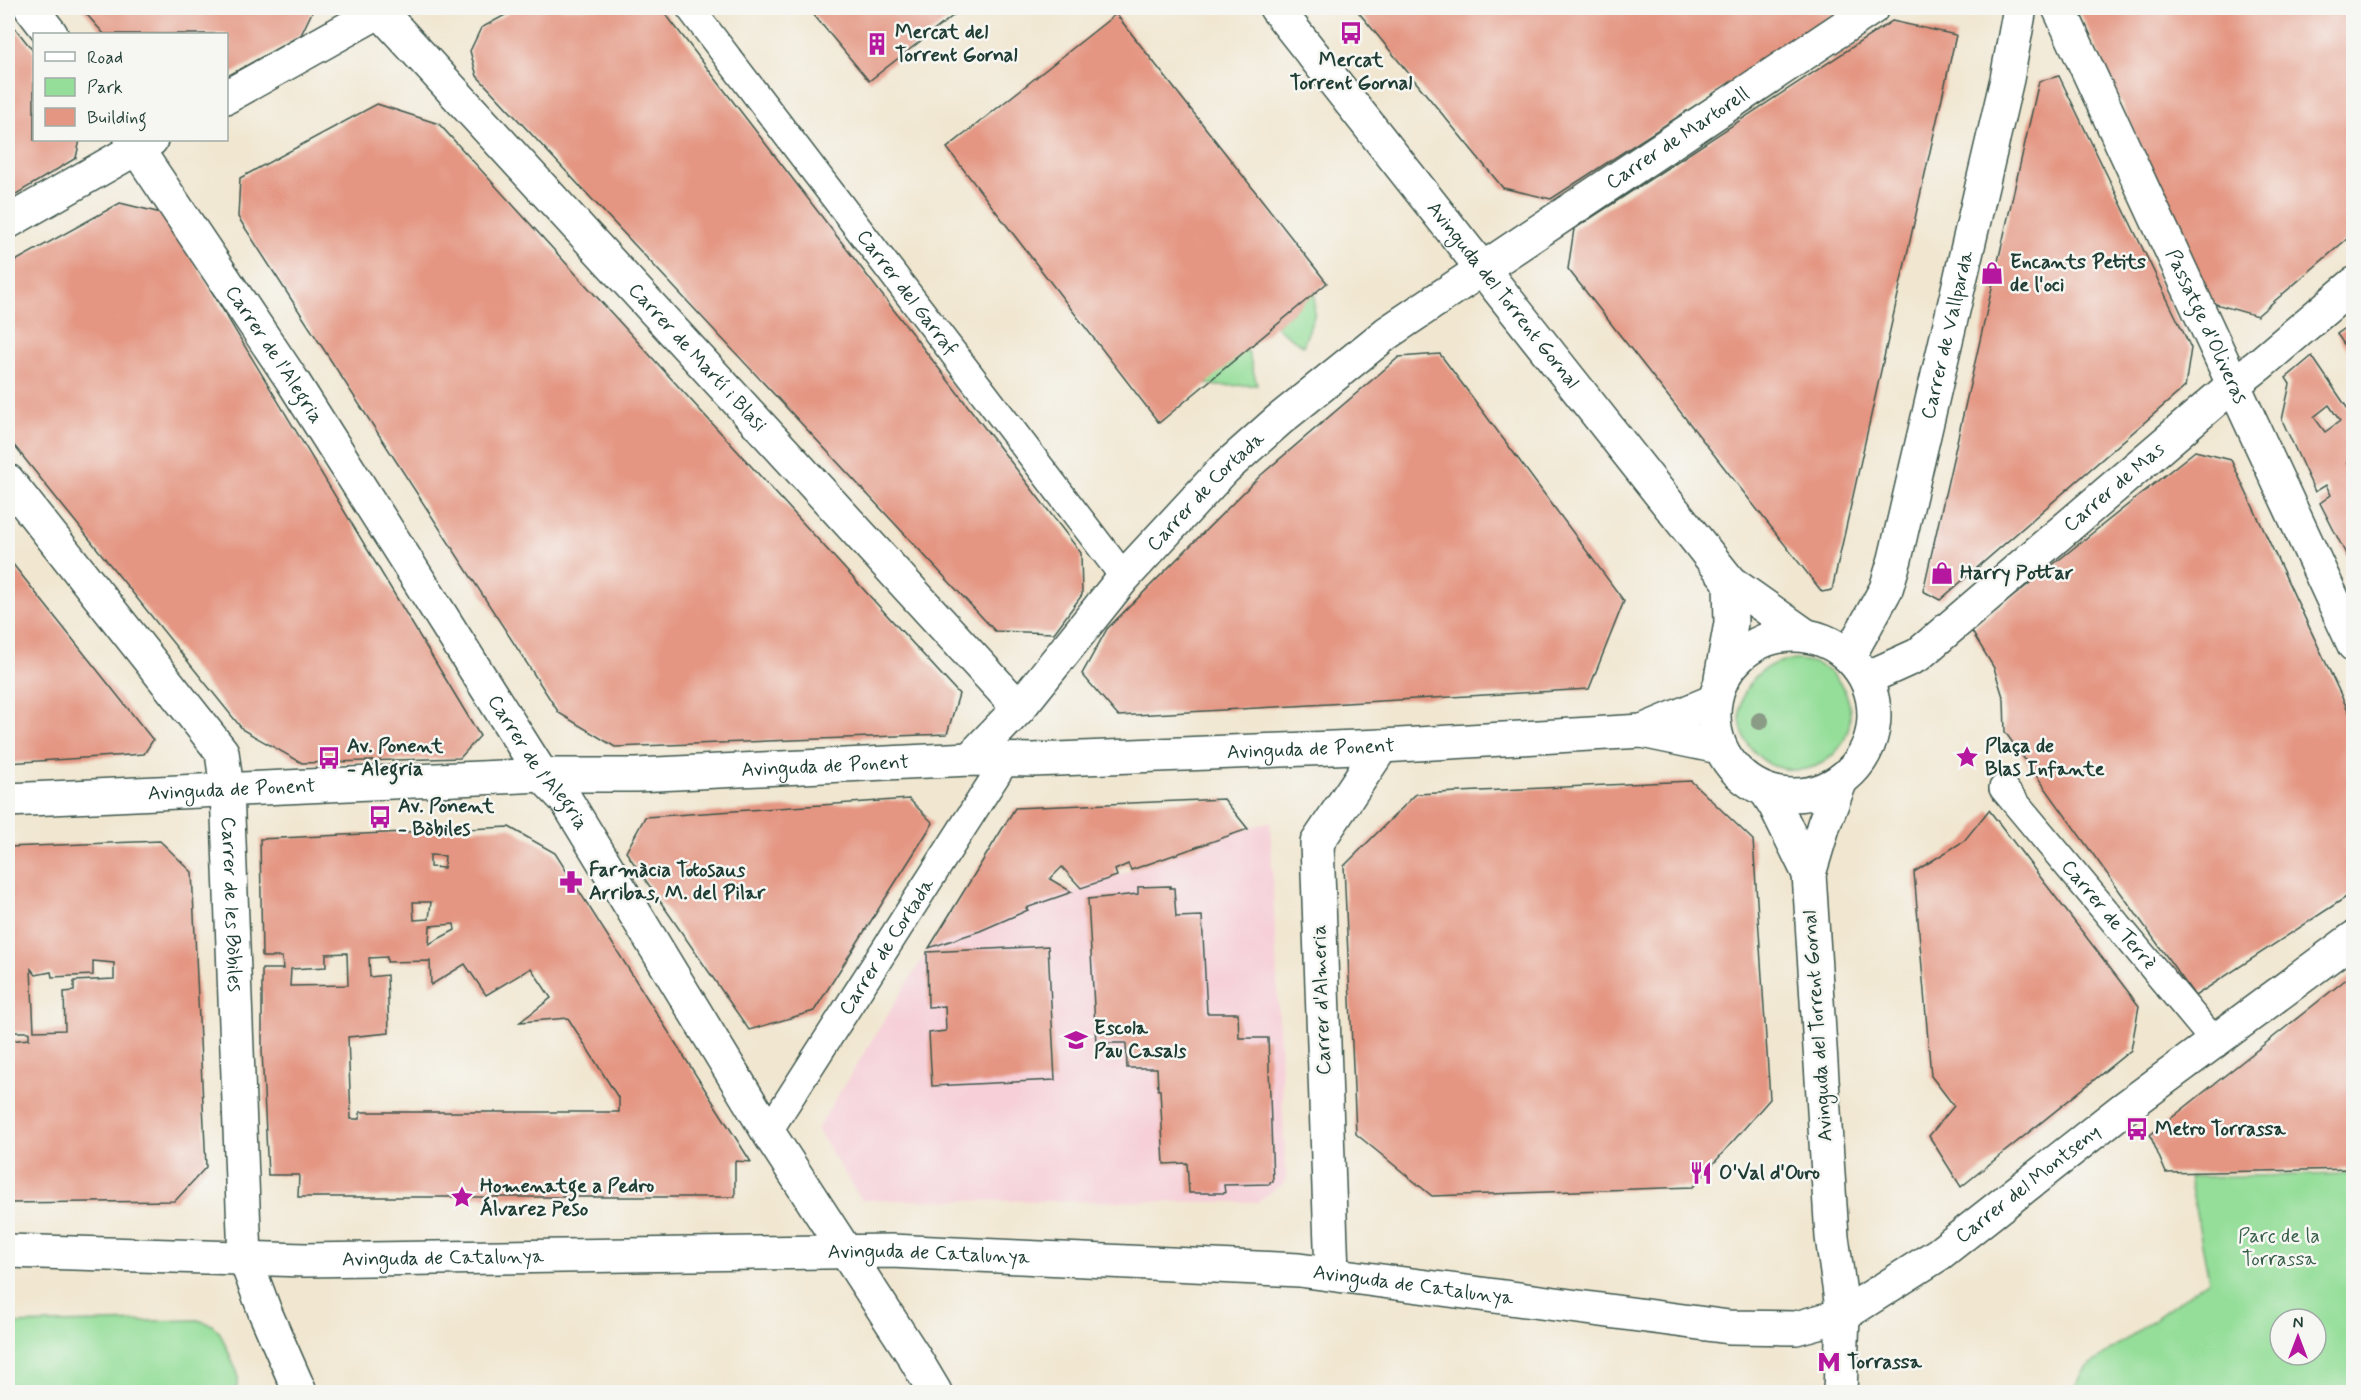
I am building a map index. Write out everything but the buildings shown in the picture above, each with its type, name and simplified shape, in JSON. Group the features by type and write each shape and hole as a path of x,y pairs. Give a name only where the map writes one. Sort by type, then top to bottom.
{"street":[{"path":"31,8 50,33"},
{"path":"228,96 380,8"},
{"name":"Carrer de Martí i Blasi","path":"380,8 1019,708"},
{"name":"Carrer del Garraf","path":"690,8 1124,577"},
{"name":"Avinguda del Torrent Gornal","path":"1276,8 1730,582 1804,635"},
{"name":"Carrer de Martorell","path":"1482,267 1872,8"},
{"name":"Carrer de Vallparda","path":"1858,667 1895,559 2007,80 2020,8"},
{"name":"Passatge d'Oliveras","path":"2059,8 2354,645"},
{"path":"8,222 140,142"},
{"name":"Carrer de l'Alegria","path":"140,142 542,775 566,800 768,1132 935,1392"},
{"name":"Carrer de Cortada","path":"970,759 1019,708 1124,577 1224,469 1279,420 1387,333 1482,267"},
{"name":"Carrer de Mas","path":"1858,667 1918,655 2233,384 2354,284"},
{"name":"Carrer de les Bòbiles","path":"8,481 222,752 227,790 245,1258 265,1312 300,1392"},
{"path":"1718,690 1736,658 1755,643 1779,635 1804,635 1829,641 1858,667 1874,700 1875,722 1869,744 1858,765 1841,780 1824,789 1804,795 1785,795 1766,791 1748,781 1731,766 1719,747 1713,726 1718,690 1731,623 1730,582"},
{"name":"Avinguda de Ponent","path":"1642,731 1718,690"},
{"name":"Avinguda de Ponent","path":"8,800 542,775 636,775 970,759 1006,760 1382,746 1642,731 1719,747"},
{"name":"Carrer d'Almeria","path":"1332,1274 1317,843 1382,746"},
{"name":"Carrer de Cortada","path":"768,1132 1006,760"},
{"name":"Avinguda del Torrent Gornal","path":"1840,1392 1843,1315 1832,1238 1809,874 1824,824 1841,780"},
{"name":"Carrer de Terrè","path":"2003,788 2214,1041"},
{"name":"Avinguda del Torrent Gornal","path":"1766,791 1809,874"},
{"name":"Carrer del Montseny","path":"1843,1315 1939,1254 2214,1041 2354,938"},
{"name":"Avinguda de Catalunya","path":"8,1251 305,1260 845,1250 1237,1267 1332,1274 1730,1327 1796,1329 1843,1315"}],"shaded area":[{"name":"Escola Pau Casals","path":"1270,821 1286,1181 1258,1202 861,1200 817,1129 929,948 980,931 1027,910 1026,908"}],"green space":[{"path":"1315,292 1314,316 1303,346 1275,326"},
{"path":"1233,350 1248,351 1257,385 1217,386 1201,382"},
{"path":"1795,660 1816,665 1834,676 1845,694 1850,715 1845,736 1834,754 1816,765 1795,770 1774,765 1756,754 1745,736 1740,715 1745,694 1756,676 1774,665"},
{"name":"Parc de la Torrassa","path":"2353,1174 2353,1392 2071,1392 2086,1368 2209,1280 2189,1177"},
{"path":"198,1320 212,1325 220,1333 238,1374 238,1385 233,1391 8,1392 8,1324"}],"place":[{"name":"Mercat Torrent Gornal","path":"1351,33"},
{"name":"Mercat del Torrent Gornal","path":"877,44"},
{"name":"Encants Petits de l'oci","path":"1992,273"},
{"name":"Harry Pottar","path":"1942,573"},
{"name":"Plaça de Blas Infante","path":"1967,757"},
{"name":"Av. Ponent - Alegria","path":"329,758"},
{"name":"Av. Ponent - Bòbiles","path":"380,817"},
{"name":"Farmàcia Totosaus Arribas, M. del Pilar","path":"571,882"},
{"name":"Escola Pau Casals","path":"1076,1040"},
{"name":"Metro Torrassa","path":"2137,1129"},
{"name":"O'Val d'Ouro","path":"1701,1173"},
{"name":"Homenatge a Pedro Álvarez Peso","path":"462,1197"},
{"name":"Torrassa","path":"1829,1362"}]}
